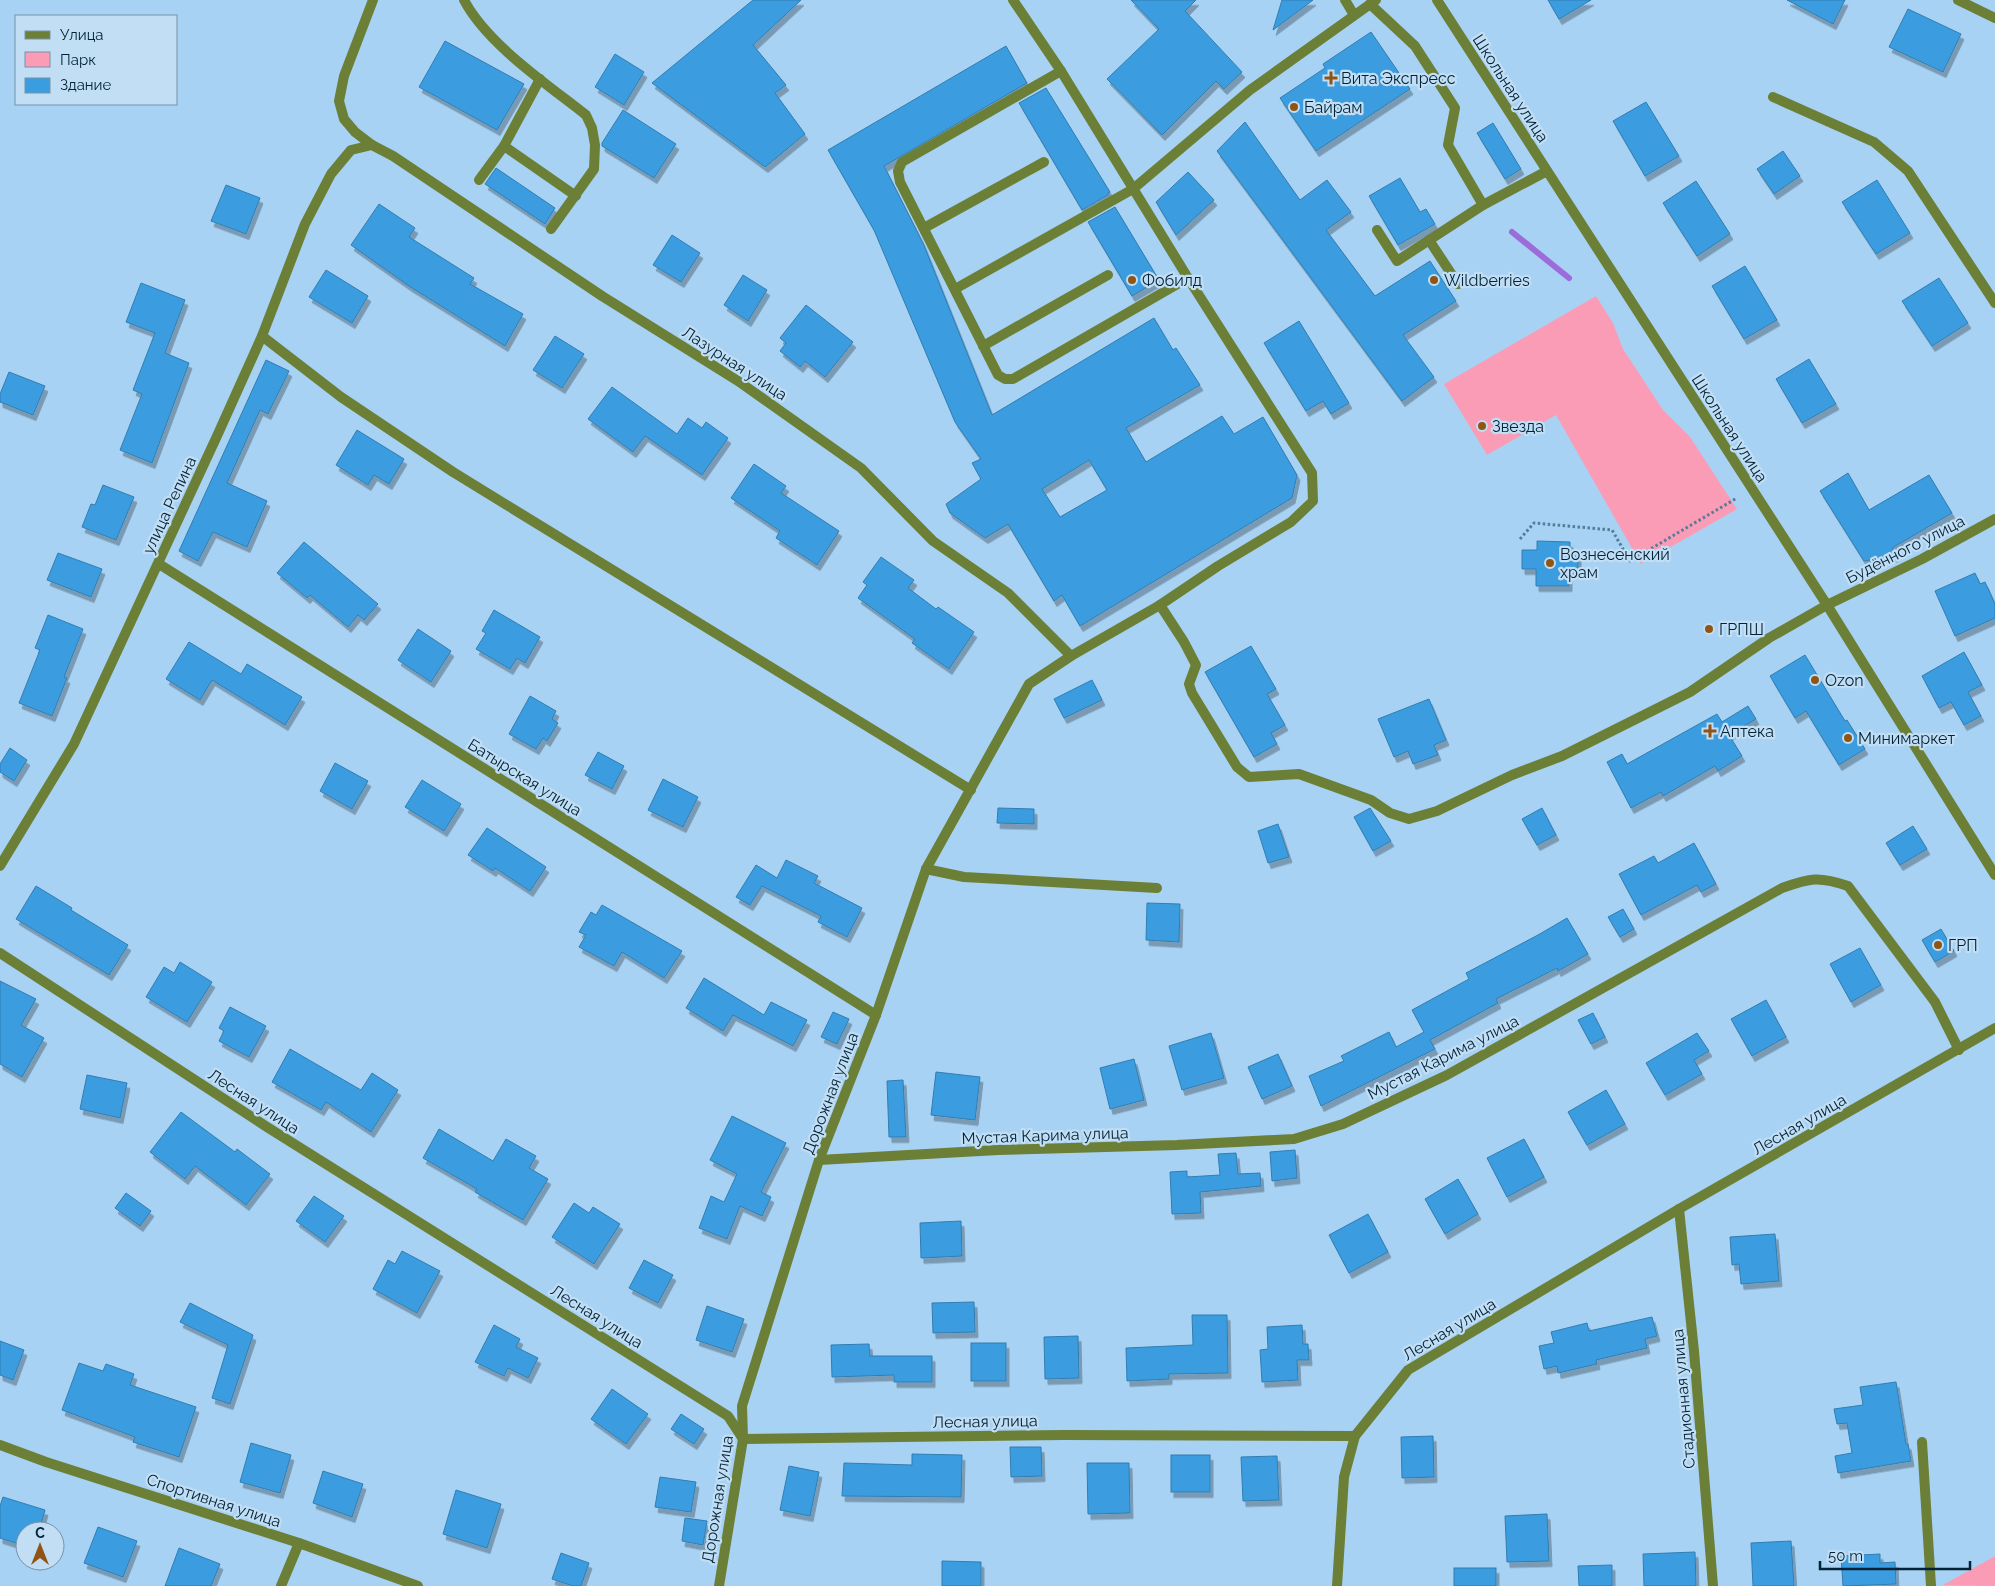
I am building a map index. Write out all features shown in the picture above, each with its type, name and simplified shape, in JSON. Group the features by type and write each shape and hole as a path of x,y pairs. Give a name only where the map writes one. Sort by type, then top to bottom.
{"street":[{"name":"Лазурная улица","path":"374,0 344,76 339,101 344,119 355,132 602,296 738,381 861,468 933,541 1008,594 1071,656"},
{"path":"464,0 472,16 510,54 586,115 592,128 595,144 594,169 551,229"},
{"name":"Дорожная улица","path":"719,1586 743,1439 742,1406 819,1160 876,1015 926,869 1029,684 1071,656 1160,605 1218,566 1291,522 1313,501 1312,474 1188,278 1061,71 1013,0"},
{"path":"1345,0 1354,15"},
{"name":"Школьная улица","path":"1436,0 1827,605 1995,875"},
{"path":"1958,0 1995,18"},
{"path":"955,289 1133,189 1250,90 1373,2 1415,46 1454,108 1448,145 1483,204"},
{"path":"1061,71 902,162 898,171 900,182 998,375 1005,379 1013,378 1188,278"},
{"path":"479,180 504,146 540,79"},
{"path":"1773,97 1874,142 1908,171 1995,303"},
{"name":"улица Репина","path":"0,866 74,744 159,564 262,336 305,224 331,174 351,150 372,144"},
{"path":"504,146 576,196"},
{"path":"924,228 1044,162"},
{"path":"1377,230 1396,260 1483,204 1547,171"},
{"path":"1429,240 1458,284"},
{"path":"983,346 1108,275"},
{"path":"262,336 341,397 453,472 971,790"},
{"name":"Будённого улица","path":"1160,605 1184,642 1196,665 1189,684 1192,693 1237,767 1249,777 1299,774 1371,800 1390,813 1409,819 1437,811 1512,775 1562,756 1690,692 1769,638 1827,605 1922,559 1995,519"},
{"name":"Батырская улица","path":"159,564 876,1015"},
{"path":"926,869 964,878 1157,888"},
{"name":"Мустая Карима улица","path":"819,1160 998,1150 1177,1145 1294,1139 1343,1124 1447,1075 1782,888 1805,880 1827,878 1848,886 1935,1002 1959,1050"},
{"name":"Лесная улица","path":"0,953 267,1127 728,1416 743,1439 1064,1435 1354,1436 1408,1370 1679,1209 1995,1028"},
{"name":"Стадионная улица","path":"1679,1209 1694,1351 1714,1586"},
{"path":"1337,1586 1344,1477 1354,1436"},
{"path":"1922,1442 1931,1586"},
{"name":"Спортивная улица","path":"0,1445 299,1543 418,1586"},
{"path":"281,1586 299,1543"}],"path":[{"path":"1520,539 1534,523 1612,530 1630,561 1737,498"}],"green space":[{"path":"1596,296 1613,323 1623,349 1663,410 1690,437 1737,509 1641,564 1556,415 1487,455 1444,384"},
{"path":"1995,1556 1995,1586 1943,1585"}],"building":[{"path":"753,0 801,0 753,45 786,85 775,93 805,134 765,167 652,83"},
{"path":"1131,0 1196,0 1185,11 1242,72 1224,89 1216,81 1162,135 1107,79 1159,29"},
{"path":"1282,0 1313,0 1273,30"},
{"path":"1548,0 1591,0 1559,19"},
{"path":"1787,0 1845,0 1833,24"},
{"path":"1908,9 1961,34 1943,72 1889,47"},
{"path":"1371,32 1410,89 1316,151 1280,98 1325,68 1323,64"},
{"path":"445,41 524,84 497,130 419,87"},
{"path":"1006,46 1027,83 884,166 923,243 992,415 1154,318 1173,350 1176,348 1200,385 1126,428 1146,462 1222,416 1234,434 1263,417 1297,475 1292,498 1080,626 1062,595 1054,601 1008,524 985,538 950,513 946,504 981,479 972,463 981,459 955,422 874,230 828,150","holes":["1089,460 1107,490 1060,517 1042,489"]},
{"path":"615,54 644,72 624,105 595,87"},
{"path":"1046,88 1110,192 1082,210 1019,103"},
{"path":"1646,102 1679,156 1645,176 1613,121"},
{"path":"623,110 676,144 654,178 602,146 602,143"},
{"path":"1245,122 1300,200 1327,180 1351,212 1326,230 1375,296 1430,261 1456,301 1403,335 1434,377 1402,401 1217,151"},
{"path":"1493,123 1521,169 1505,179 1477,133"},
{"path":"1783,151 1800,176 1774,194 1757,169"},
{"path":"496,168 555,208 545,224 485,184"},
{"path":"1188,172 1214,200 1176,235 1156,202"},
{"path":"1400,178 1420,212 1426,209 1435,224 1398,245 1369,196"},
{"path":"1877,180 1910,233 1876,254 1842,202"},
{"path":"1696,181 1730,234 1697,256 1663,203"},
{"path":"226,185 260,198 246,234 211,221"},
{"path":"379,204 415,228 409,237 474,278 470,284 523,314 505,346 409,286 351,245"},
{"path":"1115,207 1159,280 1132,296 1088,222"},
{"path":"672,235 700,253 681,282 653,265"},
{"path":"1745,266 1777,320 1744,339 1712,286"},
{"path":"326,270 368,296 352,323 309,297"},
{"path":"743,275 767,290 748,321 724,305"},
{"path":"1939,278 1968,323 1932,346 1902,301"},
{"path":"141,283 185,300 165,353 189,363 152,463 120,450 142,394 133,390 155,333 126,322"},
{"path":"806,305 853,342 825,377 805,361 800,367 780,351 786,343 780,338"},
{"path":"1299,321 1349,403 1331,414 1323,401 1306,411 1264,343"},
{"path":"555,336 584,354 562,388 533,370"},
{"path":"1809,359 1836,404 1802,423 1776,379"},
{"path":"266,360 289,371 268,414 260,410 227,483 267,501 247,547 213,532 198,561 179,551"},
{"path":"9,372 45,386 33,415 0,402 0,394"},
{"path":"612,387 677,434 688,418 702,428 706,422 728,438 702,475 645,436 633,452 588,419"},
{"path":"357,430 404,459 389,484 374,475 368,485 336,465"},
{"path":"754,464 786,486 781,493 839,531 817,565 776,538 780,531 731,498"},
{"path":"1848,473 1869,510 1929,475 1952,513 1892,548 1896,556 1864,561 1820,491"},
{"path":"103,485 134,497 116,540 82,527 91,504 95,505"},
{"name":"Вознесенский храм","path":"1537,541 1570,542 1570,556 1578,556 1578,572 1569,571 1569,586 1536,586 1536,569 1522,569 1522,550 1537,550"},
{"path":"304,542 378,604 364,620 358,615 348,627 310,595 307,598 277,573"},
{"path":"58,553 102,569 91,597 47,580"},
{"path":"881,557 914,580 908,588 936,609 938,607 974,632 949,669 912,643 915,639 858,598 867,585 863,582"},
{"path":"1975,573 1980,584 1985,582 1995,604 1995,618 1955,636 1935,591"},
{"path":"494,610 540,637 525,663 517,658 510,669 476,649 486,633 482,631"},
{"path":"48,615 83,629 64,677 67,678 52,716 19,703 40,650 35,648"},
{"path":"418,629 451,651 431,682 398,660"},
{"path":"189,642 241,674 247,664 302,697 285,725 212,680 200,700 166,679"},
{"path":"1251,646 1276,689 1267,694 1285,725 1271,733 1277,744 1254,757 1205,672"},
{"path":"1964,652 1982,685 1968,692 1981,716 1964,725 1951,702 1939,708 1922,676"},
{"path":"1805,655 1845,721 1847,720 1865,749 1839,765 1806,711 1795,718 1770,676"},
{"path":"1092,680 1102,700 1064,718 1054,699"},
{"path":"530,696 556,711 552,719 558,723 547,741 543,738 536,749 509,734"},
{"path":"1429,699 1446,740 1434,745 1438,755 1413,764 1408,751 1394,757 1378,719"},
{"path":"1748,706 1756,719 1729,735 1742,756 1718,771 1715,766 1663,796 1661,792 1631,808 1607,762 1622,754 1627,764 1717,714 1722,722"},
{"path":"10,748 27,760 14,781 0,772 0,764"},
{"path":"598,752 624,766 612,789 585,775"},
{"path":"335,763 368,781 352,809 320,791"},
{"path":"663,779 698,797 683,827 648,810"},
{"path":"422,780 461,804 444,831 405,807"},
{"path":"998,808 1034,809 1034,824 997,823"},
{"path":"1370,808 1391,841 1373,851 1354,817"},
{"path":"1542,808 1556,835 1537,845 1522,819"},
{"path":"1278,824 1289,857 1268,863 1258,831"},
{"path":"1913,826 1927,849 1900,865 1886,843"},
{"path":"487,828 546,867 530,891 495,868 493,871 468,855"},
{"path":"1694,843 1716,884 1701,892 1697,885 1641,915 1619,874 1654,856 1658,863"},
{"path":"786,860 818,876 814,883 862,908 847,937 818,922 821,916 762,886 750,905 736,897 756,865 777,878"},
{"path":"36,886 128,945 109,975 16,919"},
{"path":"1147,903 1180,904 1179,942 1146,940"},
{"path":"602,905 682,951 664,978 622,952 614,966 579,947 586,935 579,932 591,912 596,915"},
{"path":"1623,909 1634,929 1620,937 1608,917"},
{"path":"1567,918 1588,954 1558,971 1557,968 1496,999 1498,1003 1430,1040 1435,1049 1321,1106 1309,1076 1344,1061 1341,1056 1389,1032 1396,1047 1424,1032 1412,1010 1469,979 1466,973"},
{"name":"ГРП","path":"1941,929 1954,951 1935,962 1922,940"},
{"path":"1860,948 1881,985 1851,1002 1830,964"},
{"path":"180,962 212,982 187,1022 146,997 164,967 174,973"},
{"path":"704,978 764,1015 771,1002 807,1020 793,1046 733,1015 723,1031 686,1008"},
{"path":"0,981 36,999 21,1025 44,1038 22,1077 0,1064"},
{"path":"1766,1000 1786,1037 1752,1056 1731,1019"},
{"path":"230,1007 266,1026 249,1057 219,1041 224,1031 219,1028"},
{"path":"833,1012 849,1019 837,1044 821,1037"},
{"path":"1593,1013 1605,1037 1591,1044 1578,1020"},
{"path":"1211,1033 1224,1078 1182,1090 1169,1046"},
{"path":"1697,1033 1709,1051 1694,1060 1702,1074 1665,1095 1646,1063"},
{"path":"290,1049 361,1090 372,1073 398,1090 371,1132 326,1102 321,1110 272,1082"},
{"path":"1278,1054 1292,1086 1262,1099 1248,1067"},
{"path":"1134,1059 1144,1100 1110,1109 1100,1068"},
{"path":"936,1072 980,1077 975,1120 931,1115"},
{"path":"87,1075 127,1083 120,1118 80,1109"},
{"path":"903,1080 906,1137 889,1137 887,1081"},
{"path":"1606,1090 1625,1124 1587,1145 1568,1112"},
{"path":"181,1112 235,1152 237,1149 270,1174 246,1205 195,1166 185,1179 150,1152"},
{"path":"732,1116 786,1143 761,1192 771,1197 762,1216 740,1206 727,1239 699,1228 711,1196 724,1202 737,1174 710,1160"},
{"path":"439,1129 493,1161 506,1139 536,1156 529,1168 548,1179 523,1220 475,1192 477,1189 423,1158"},
{"path":"1524,1139 1544,1177 1507,1197 1487,1158"},
{"path":"1295,1150 1297,1178 1272,1181 1270,1152"},
{"path":"1236,1153 1238,1174 1260,1173 1261,1186 1200,1192 1201,1213 1172,1214 1170,1172 1187,1171 1187,1177 1220,1175 1218,1154"},
{"path":"1458,1179 1478,1214 1445,1234 1425,1199"},
{"path":"126,1193 151,1211 140,1226 115,1208"},
{"path":"314,1196 344,1216 325,1242 296,1221"},
{"path":"574,1203 589,1213 593,1207 620,1224 594,1264 552,1237"},
{"path":"1368,1214 1388,1252 1349,1273 1329,1235"},
{"path":"961,1221 962,1256 921,1258 920,1223"},
{"path":"1775,1234 1779,1281 1741,1284 1739,1264 1732,1265 1730,1237"},
{"path":"402,1251 440,1271 417,1313 373,1289 388,1260 395,1264"},
{"path":"644,1260 673,1275 658,1303 629,1288"},
{"path":"974,1302 975,1332 933,1333 932,1303"},
{"path":"190,1303 253,1335 230,1404 212,1398 228,1345 180,1322"},
{"path":"707,1306 744,1319 732,1352 696,1340"},
{"path":"1192,1315 1227,1315 1228,1373 1169,1374 1169,1379 1127,1381 1126,1348 1193,1345"},
{"path":"1652,1317 1657,1336 1645,1339 1647,1348 1596,1360 1597,1364 1558,1373 1557,1366 1544,1369 1539,1346 1554,1343 1551,1332 1587,1323 1589,1331"},
{"path":"494,1325 520,1339 516,1347 538,1358 528,1378 508,1368 504,1376 475,1362"},
{"path":"1302,1325 1303,1344 1308,1344 1309,1360 1297,1360 1298,1380 1262,1382 1260,1350 1268,1349 1267,1327"},
{"path":"1078,1336 1079,1378 1045,1379 1044,1337"},
{"path":"0,1341 24,1350 13,1380 0,1375"},
{"path":"971,1343 1006,1343 1006,1381 971,1381"},
{"path":"869,1344 870,1356 932,1356 932,1382 894,1382 894,1375 832,1377 831,1345"},
{"path":"79,1363 103,1371 106,1364 134,1374 130,1385 196,1407 179,1457 133,1442 135,1437 62,1410"},
{"path":"1896,1382 1906,1444 1908,1444 1911,1461 1838,1473 1835,1456 1852,1453 1847,1423 1837,1424 1834,1409 1863,1405 1860,1387"},
{"path":"612,1389 648,1414 626,1444 591,1419"},
{"path":"681,1414 704,1429 694,1444 671,1429"},
{"path":"1433,1436 1434,1477 1402,1478 1401,1437"},
{"path":"251,1443 291,1455 280,1493 240,1482"},
{"path":"1010,1447 1041,1447 1042,1476 1011,1477"},
{"path":"912,1454 962,1455 961,1497 842,1496 844,1463 912,1465"},
{"path":"1171,1455 1210,1455 1210,1492 1171,1492"},
{"path":"1277,1456 1279,1500 1243,1501 1241,1457"},
{"path":"1087,1463 1129,1463 1130,1513 1088,1514"},
{"path":"789,1466 819,1472 810,1516 780,1510"},
{"path":"323,1471 363,1484 352,1517 313,1503"},
{"path":"660,1477 696,1482 691,1512 655,1507"},
{"path":"456,1490 501,1504 487,1548 443,1534"},
{"path":"3,1497 45,1510 42,1521 15,1521 15,1543 0,1538 0,1506"},
{"path":"1547,1514 1549,1561 1507,1562 1505,1516"},
{"path":"685,1518 707,1521 703,1545 682,1541"},
{"path":"98,1527 137,1541 123,1577 84,1563"},
{"path":"1791,1541 1794,1586 1753,1586 1751,1543"},
{"path":"179,1548 220,1564 211,1586 165,1586"},
{"path":"1695,1552 1696,1586 1644,1586 1643,1554"},
{"path":"561,1553 589,1563 581,1586 573,1586 552,1579"},
{"path":"1880,1554 1880,1563 1895,1562 1896,1584 1843,1586 1841,1556"},
{"path":"942,1561 981,1562 981,1586 942,1586"},
{"path":"1612,1565 1612,1586 1579,1586 1578,1566"},
{"path":"1454,1568 1496,1568 1496,1586 1454,1586"}],"waterway":[{"path":"1512,232 1569,278"}],"place":[{"name":"Вита Экспресс","path":"1331,78"},
{"name":"Байрам","path":"1294,107"},
{"name":"Фобилд","path":"1132,280"},
{"name":"Wildberries","path":"1434,280"},
{"name":"Звезда","path":"1482,426"},
{"name":"Вознесенский храм","path":"1550,563"},
{"name":"ГРПШ","path":"1709,629"},
{"name":"Ozon","path":"1815,680"},
{"name":"Аптека","path":"1710,731"},
{"name":"Минимаркет","path":"1848,738"},
{"name":"ГРП","path":"1938,945"}]}
